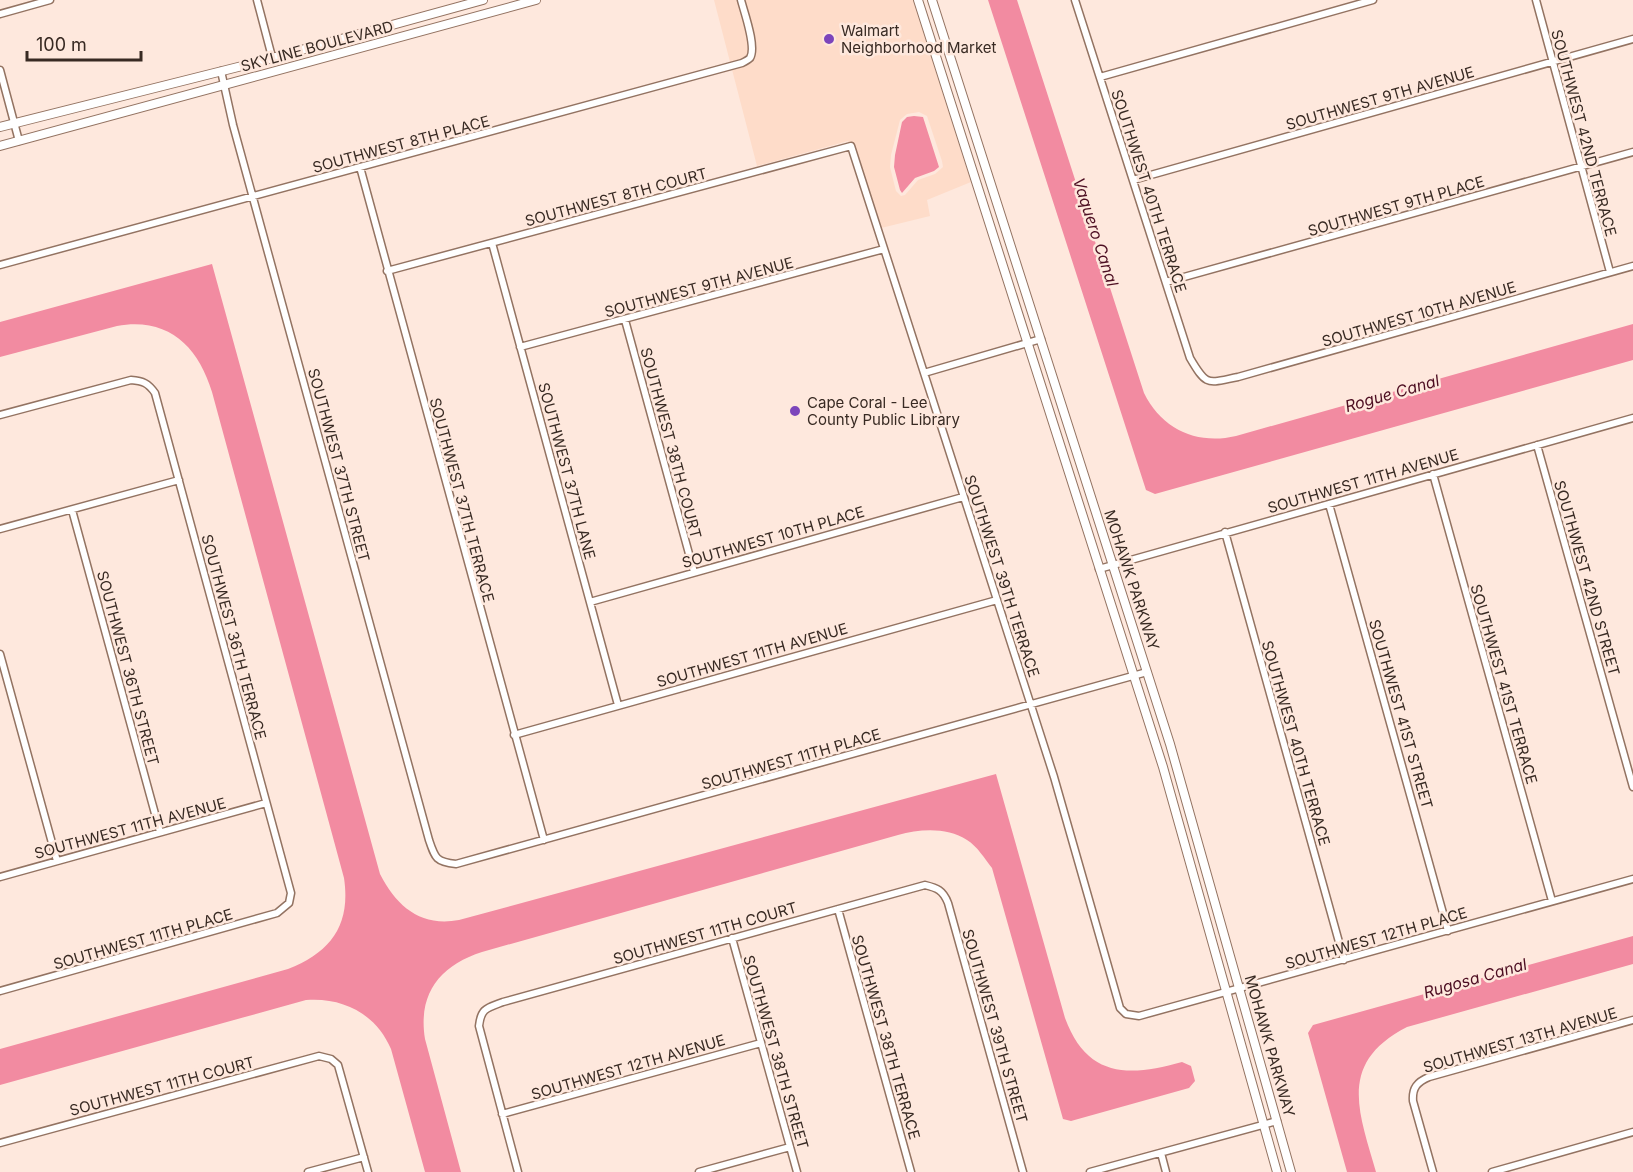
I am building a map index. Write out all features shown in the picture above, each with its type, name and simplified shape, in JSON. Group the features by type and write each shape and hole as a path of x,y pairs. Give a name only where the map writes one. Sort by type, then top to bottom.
{"street":[{"path":"0,14 50,0"},
{"path":"257,0 272,57"},
{"name":"SKYLINE BOULEVARD","path":"0,127 221,71 483,0"},
{"name":"SKYLINE BOULEVARD","path":"0,146 536,0"},
{"name":"SOUTHWEST 8TH PLACE","path":"0,265 742,63 749,59 752,43 741,0"},
{"name":"MOHAWK PARKWAY","path":"918,0 1163,767 1276,1172"},
{"name":"MOHAWK PARKWAY","path":"932,0 1183,787 1291,1172"},
{"name":"SOUTHWEST 40TH TERRACE","path":"1075,0 1190,358 1202,378 1210,382"},
{"path":"1100,77 1373,0"},
{"name":"SOUTHWEST 42ND TERRACE","path":"1536,0 1610,272"},
{"name":"SOUTHWEST 9TH AVENUE","path":"1133,180 1633,39"},
{"path":"0,70 19,141"},
{"name":"SOUTHWEST 37TH STREET","path":"221,71 429,840 435,857 442,863"},
{"name":"SOUTHWEST 8TH COURT","path":"387,271 851,146"},
{"name":"SOUTHWEST 39TH TERRACE","path":"851,146 1054,777 1120,1008 1126,1014"},
{"name":"SOUTHWEST 9TH PLACE","path":"1166,282 1633,152"},
{"name":"SOUTHWEST 37TH TERRACE","path":"360,167 544,840"},
{"name":"SOUTHWEST 37TH LANE","path":"492,243 618,705"},
{"name":"SOUTHWEST 9TH AVENUE","path":"520,347 884,249"},
{"name":"SOUTHWEST 10TH AVENUE","path":"1210,382 1238,377 1633,266"},
{"name":"SOUTHWEST 38TH COURT","path":"625,320 694,572"},
{"path":"924,373 1041,339"},
{"name":"SOUTHWEST 36TH TERRACE","path":"0,415 119,382 143,381 150,386 179,480 291,893 289,903"},
{"name":"SOUTHWEST 11TH AVENUE","path":"1099,569 1633,418"},
{"name":"SOUTHWEST 42ND STREET","path":"1537,445 1633,787"},
{"name":"SOUTHWEST 41ST TERRACE","path":"1433,474 1552,901"},
{"path":"0,529 179,480"},
{"name":"SOUTHWEST 10TH PLACE","path":"590,602 963,497"},
{"name":"SOUTHWEST 41ST STREET","path":"1329,504 1448,931"},
{"name":"SOUTHWEST 36TH STREET","path":"72,510 160,832"},
{"name":"SOUTHWEST 40TH TERRACE","path":"1225,532 1344,960"},
{"name":"SOUTHWEST 11TH AVENUE","path":"514,735 997,600"},
{"path":"0,654 57,861"},
{"name":"SOUTHWEST 11TH PLACE","path":"442,863 456,864 1147,672"},
{"name":"SOUTHWEST 11TH AVENUE","path":"0,877 266,803"},
{"name":"SOUTHWEST 12TH PLACE","path":"1126,1014 1139,1016 1240,990 1633,879"},
{"name":"SOUTHWEST 11TH COURT","path":"502,1114 479,1026 480,1014 487,1008 925,885 939,888"},
{"name":"SOUTHWEST 39TH STREET","path":"939,888 948,903 1023,1172"},
{"name":"SOUTHWEST 11TH PLACE","path":"0,991 277,914 289,903"},
{"name":"SOUTHWEST 38TH TERRACE","path":"838,909 911,1172"},
{"name":"SOUTHWEST 38TH STREET","path":"732,938 797,1172"},
{"name":"SOUTHWEST 13TH AVENUE","path":"1433,1172 1413,1101 1416,1086 1429,1077 1633,1020"},
{"name":"SOUTHWEST 12TH AVENUE","path":"502,1114 761,1043"},
{"name":"SOUTHWEST 11TH COURT","path":"0,1143 319,1056 332,1059 338,1065 364,1157"},
{"path":"502,1114 518,1172"},
{"path":"1090,1172 1277,1121"},
{"path":"1492,1172 1633,1132"},
{"path":"699,1172 790,1148"},
{"path":"1161,1153 1166,1172"},
{"path":"308,1172 364,1157 368,1172"}],"shaded area":[{"path":"714,0 913,0 971,182 927,200 930,216 877,229 848,141 757,166","holes":["919,112 927,116 943,167 935,174 918,180 905,195 901,196 896,191 890,167 900,120 907,114"]}],"water":[{"name":"Rogue Canal","path":"988,0 1017,0 1144,393 1161,417 1182,432 1208,438 1236,436 1633,324 1633,360 1155,494 1146,490"},
{"path":"907,117 923,117 939,167 915,178 902,193 894,167 895,155 902,122"},
{"path":"212,264 380,874 402,905 422,917 433,920 459,920 996,774 1065,1018 1074,1038 1085,1052 1098,1062 1112,1068 1144,1070 1182,1062 1191,1066 1195,1081 1189,1088 1071,1121 1063,1119 992,868 967,840 951,833 933,830 898,835 489,950 459,962 437,981 430,992 425,1006 424,1022 425,1039 461,1172 425,1172 391,1049 385,1037 377,1026 357,1010 333,1001 306,1000 0,1085 0,1049 288,969 316,954 335,935 341,923 345,895 344,878 212,392 198,361 178,338 151,326 135,324 117,326 0,357 0,322"},
{"path":"1633,936 1633,964 1407,1027 1385,1041 1370,1056 1362,1073 1359,1090 1364,1129 1376,1172 1347,1172 1308,1033 1313,1025"}],"place":[{"name":"Walmart Neighborhood Market","path":"829,39"},
{"name":"Cape Coral - Lee County Public Library","path":"795,411"}],"water label":[{"name":"Vaquero Canal","path":"1096,232"},
{"name":"Rugosa Canal","path":"1475,978"}]}
